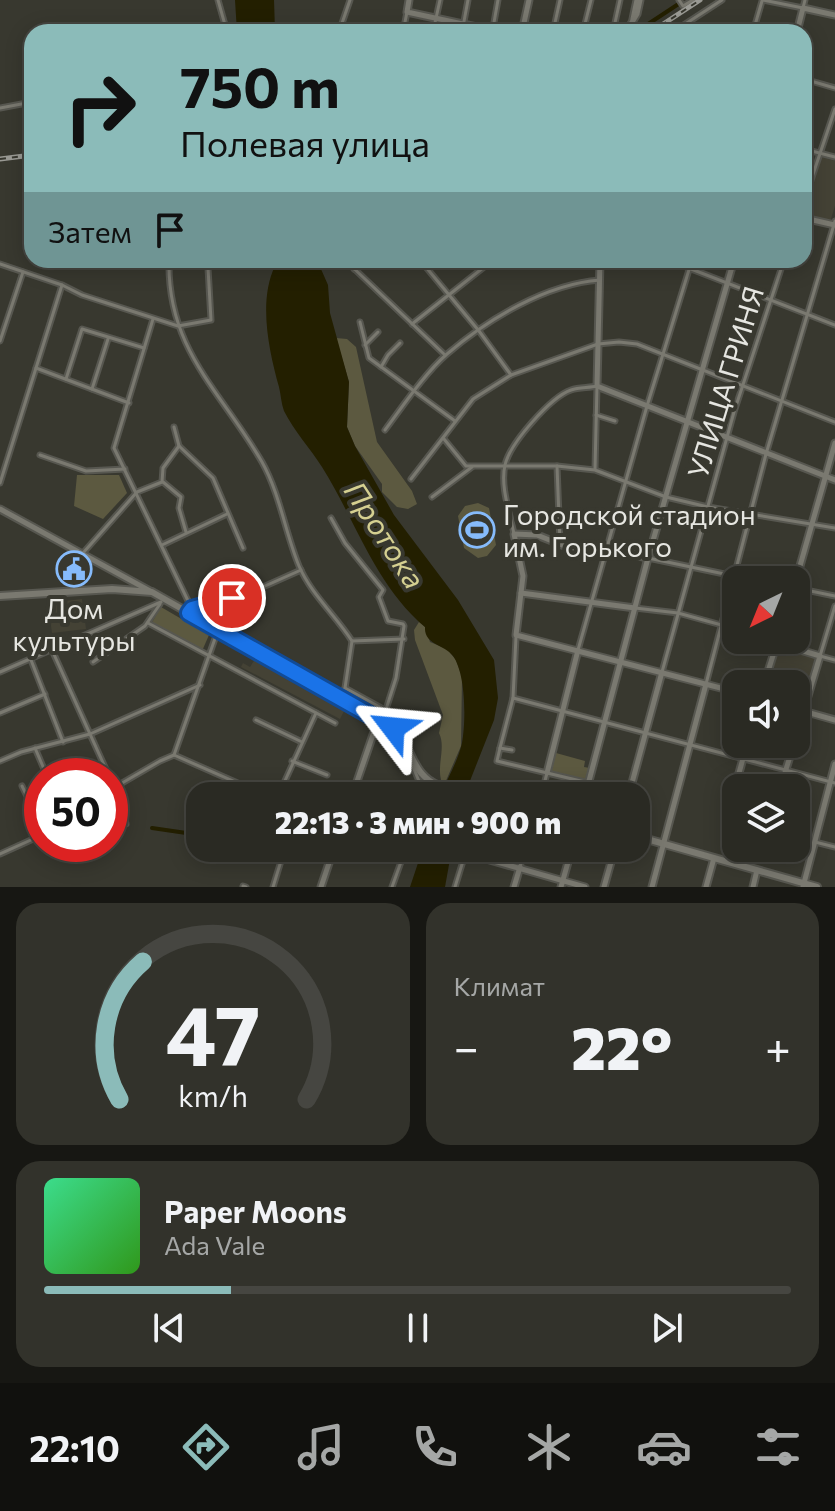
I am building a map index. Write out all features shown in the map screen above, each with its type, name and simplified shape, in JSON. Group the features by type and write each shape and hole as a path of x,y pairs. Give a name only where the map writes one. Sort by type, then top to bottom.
{"main road":[{"path":"0,596 142,588 152,592 400,734 424,776 435,782"},
{"path":"650,840 817,887"}],"street":[{"path":"218,0 225,24"},
{"path":"342,24 350,0"},
{"path":"405,24 409,0"},
{"path":"435,24 440,0"},
{"path":"407,12 463,24 468,0"},
{"path":"493,24 498,0"},
{"path":"524,24 529,0"},
{"path":"555,24 560,0"},
{"path":"585,24 591,0"},
{"path":"615,24 620,0"},
{"path":"632,24 638,0"},
{"path":"679,0 683,6 693,0"},
{"path":"686,24 722,0"},
{"path":"756,24 763,0 835,15"},
{"path":"799,24 805,0"},
{"path":"812,81 835,88"},
{"path":"0,108 24,104"},
{"path":"812,178 835,109"},
{"path":"812,152 835,157"},
{"path":"736,566 781,401 835,224 812,220"},
{"path":"0,264 178,326 211,320 208,268"},
{"path":"170,268 174,313 199,369 248,439 271,479 301,570 352,641 345,688 340,699"},
{"path":"427,268 511,375"},
{"path":"412,324 483,268"},
{"path":"595,470 600,268"},
{"path":"545,782 606,549 690,268"},
{"path":"693,268 835,325"},
{"path":"589,782 648,558 732,268"},
{"name":"УЛИЦА ГРИНЯ","path":"632,782 743,384 781,268"},
{"path":"354,269 445,355"},
{"path":"0,341 23,271"},
{"path":"385,430 445,355 479,331 538,295 573,282 600,280"},
{"path":"0,483 62,285"},
{"path":"153,319 114,448 162,545 190,611 245,595 301,570"},
{"path":"360,322 369,358 455,421"},
{"path":"66,379 82,329 144,348"},
{"path":"365,345 378,332"},
{"path":"92,389 108,338"},
{"path":"381,367 400,343"},
{"path":"411,479 473,399 511,375 598,344 627,343 664,354 835,422"},
{"path":"36,368 129,403"},
{"path":"585,782 497,761 513,698 523,576 505,487 504,466 525,430 571,390 597,386 835,480"},
{"path":"596,415 615,421"},
{"path":"174,427 179,446 213,478 243,548"},
{"path":"443,438 462,464 472,467 557,466 595,470 666,497 750,515 835,528"},
{"path":"800,566 835,443"},
{"path":"162,482 163,468 179,446"},
{"path":"40,455 86,471 125,469"},
{"path":"557,466 560,544"},
{"path":"432,497 472,467"},
{"path":"83,553 137,492 162,482"},
{"path":"162,482 181,497 179,508 186,532"},
{"path":"0,509 142,588"},
{"path":"162,545 228,513"},
{"path":"331,518 345,543 383,590 379,597 387,619 403,624 404,639 387,711 380,721 356,782"},
{"path":"514,534 537,535 560,544 606,549 722,574"},
{"path":"810,591 835,596"},
{"path":"521,593 678,613 722,624 652,887"},
{"path":"93,662 148,623 164,601"},
{"path":"0,672 164,601"},
{"path":"810,690 835,606"},
{"path":"148,623 335,723"},
{"path":"128,780 174,755 218,630"},
{"path":"516,635 722,688"},
{"path":"352,641 404,639"},
{"path":"52,650 100,758"},
{"path":"810,653 835,660"},
{"path":"31,659 63,742"},
{"path":"0,761 90,734 200,685"},
{"path":"345,688 387,711"},
{"path":"0,713 45,694"},
{"path":"513,698 833,782"},
{"path":"284,782 316,713"},
{"path":"810,713 835,720"},
{"path":"256,720 302,742"},
{"path":"35,748 39,758"},
{"path":"500,748 512,750"},
{"path":"408,749 419,782"},
{"path":"174,755 235,782"},
{"path":"785,774 790,758"},
{"path":"739,774 743,760"},
{"path":"292,761 327,775"},
{"path":"804,885 833,782 835,764"},
{"path":"22,786 24,790"},
{"path":"815,842 835,847"},
{"path":"0,854 24,843"},
{"path":"706,887 714,858"},
{"path":"273,887 281,862"},
{"path":"321,887 329,862"},
{"path":"392,887 401,862"},
{"path":"455,887 462,862"},
{"path":"504,862 561,884 585,887"},
{"path":"514,887 521,862"},
{"path":"561,884 568,862"},
{"path":"604,887 611,862"},
{"path":"753,887 757,870"}],"shaded area":[{"path":"821,157 835,161 835,206 830,222 812,217 812,188"},
{"path":"336,338 347,339 356,347 377,442 412,491 417,504 408,509 397,507 382,492 382,484 355,446 347,427 349,382"},
{"path":"77,475 119,475 127,493 103,519 74,506"},
{"name":"Городской cтадион им. Горького","path":"478,503 489,508 496,545 487,556 478,558 464,548 458,516 465,506"},
{"path":"82,599 86,629 52,633 48,603"},
{"path":"161,607 209,635 202,651 151,624"},
{"path":"419,622 425,627 430,642 447,649 456,660 462,677 461,746 445,782 441,780 440,774 442,744 439,733 443,715 414,630"},
{"path":"776,654 802,654 815,658 810,674 810,670 771,670"},
{"path":"257,656 346,707 340,719 241,667 243,663 250,667"},
{"path":"556,753 585,761 584,767 590,768 586,781 551,772"}],"water":[{"path":"235,0 274,0 275,24 236,24"},
{"name":"Протока","path":"274,268 321,268 328,285 330,313 349,382 347,427 355,446 394,515 458,600 494,660 498,698 494,720 470,782 446,782 458,756 463,734 464,698 457,664 449,652 431,641 425,627 379,572 322,467 284,411 267,326 267,295"},
{"path":"418,862 449,862 445,887 410,887"}],"waterway":[{"path":"648,24 680,3"},
{"path":"152,828 186,833"}],"railway":[{"path":"663,24 700,0"},
{"path":"0,159 24,156"}],"place":[{"name":"Городской cтадион им. Горького","path":"477,530"},
{"name":"Дом культуры","path":"74,569"}],"route":[{"path":"232,598 192,609 189,613 393,728"}]}
